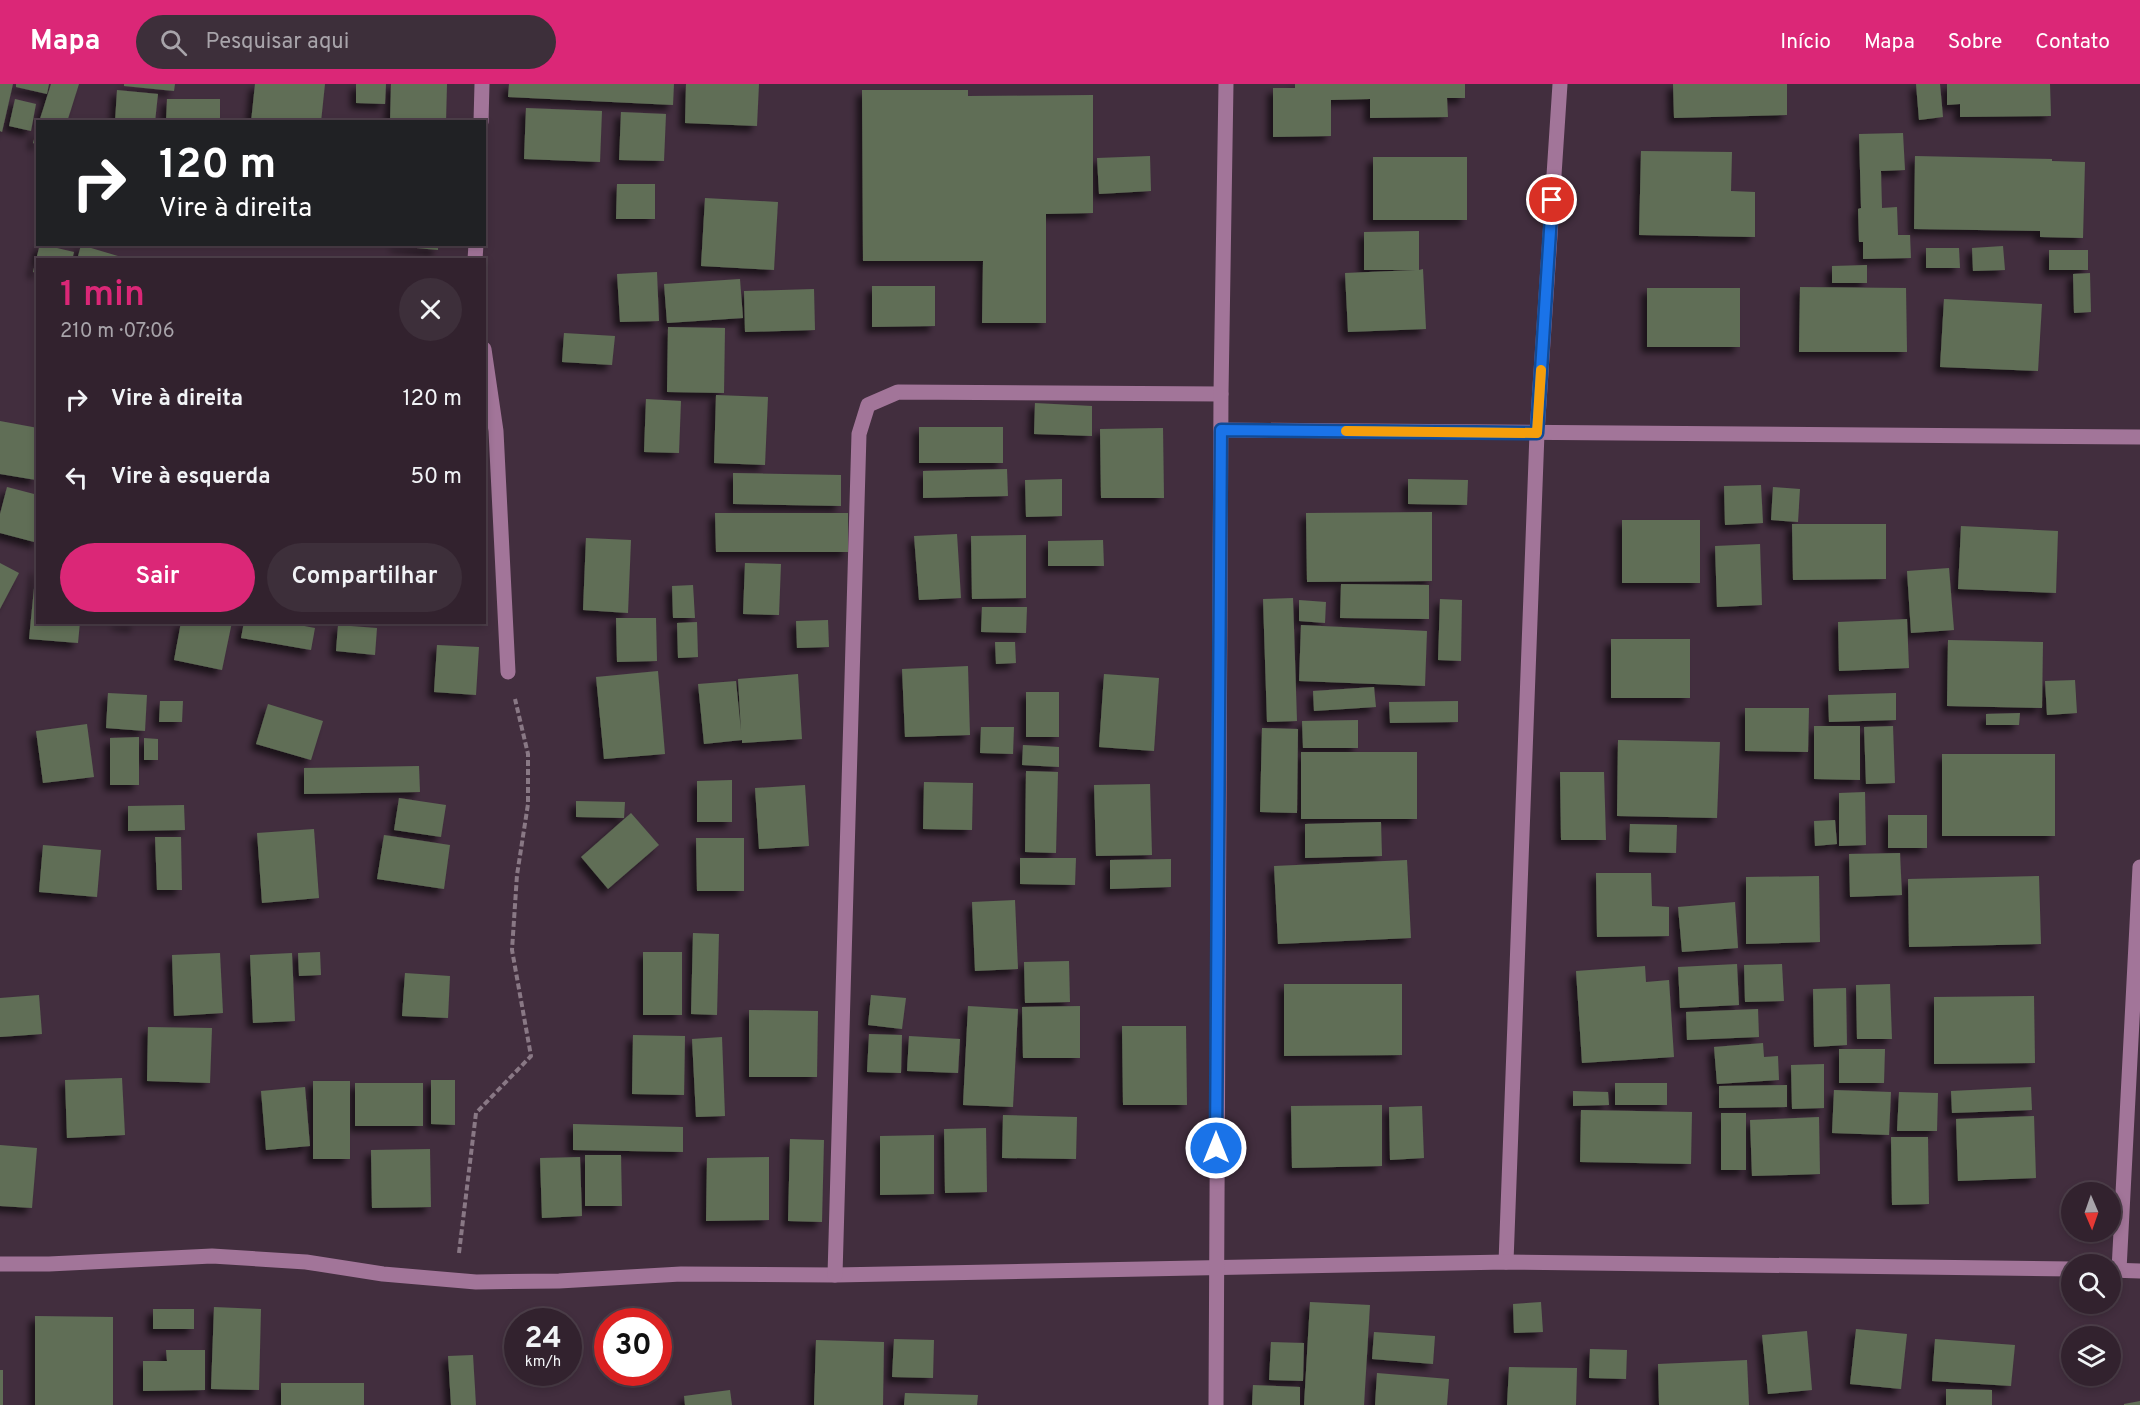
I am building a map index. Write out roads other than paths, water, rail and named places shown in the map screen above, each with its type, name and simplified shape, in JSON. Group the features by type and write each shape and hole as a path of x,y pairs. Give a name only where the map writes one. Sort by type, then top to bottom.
{"street":[{"path":"481,120 482,84"},
{"path":"1216,1405 1221,394 1226,84"},
{"path":"1506,1262 1537,433 1560,84"},
{"path":"486,363 496,431 508,672"},
{"path":"836,1275 859,446 868,405 898,392 1221,394"},
{"path":"1221,430 2140,437"},
{"path":"2116,1254 2140,867"},
{"path":"0,1264 49,1264 212,1256 306,1262 383,1274 476,1282 559,1281 681,1274 836,1275 1506,1262 2061,1269"},
{"path":"2121,1270 2140,1271"}]}
